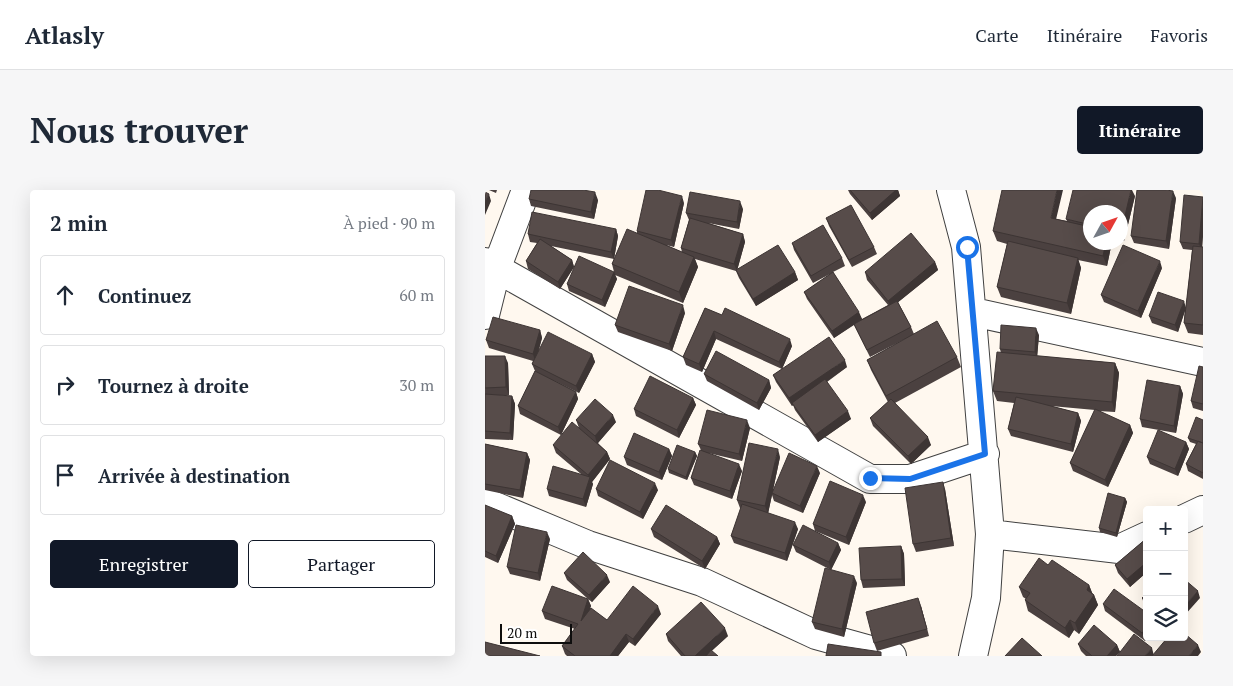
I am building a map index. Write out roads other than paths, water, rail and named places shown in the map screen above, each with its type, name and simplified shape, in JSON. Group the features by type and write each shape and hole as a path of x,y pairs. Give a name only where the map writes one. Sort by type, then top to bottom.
{"street":[{"path":"485,315 491,264 526,190"},
{"path":"951,190 967,247 990,534 986,598 973,656"},
{"path":"491,264 870,478 910,479 985,454"},
{"path":"973,312 1203,362"},
{"path":"485,502 587,545 702,582 816,635 892,656"},
{"path":"1188,517 1203,510"},
{"path":"990,534 1119,549 1143,538"}]}
